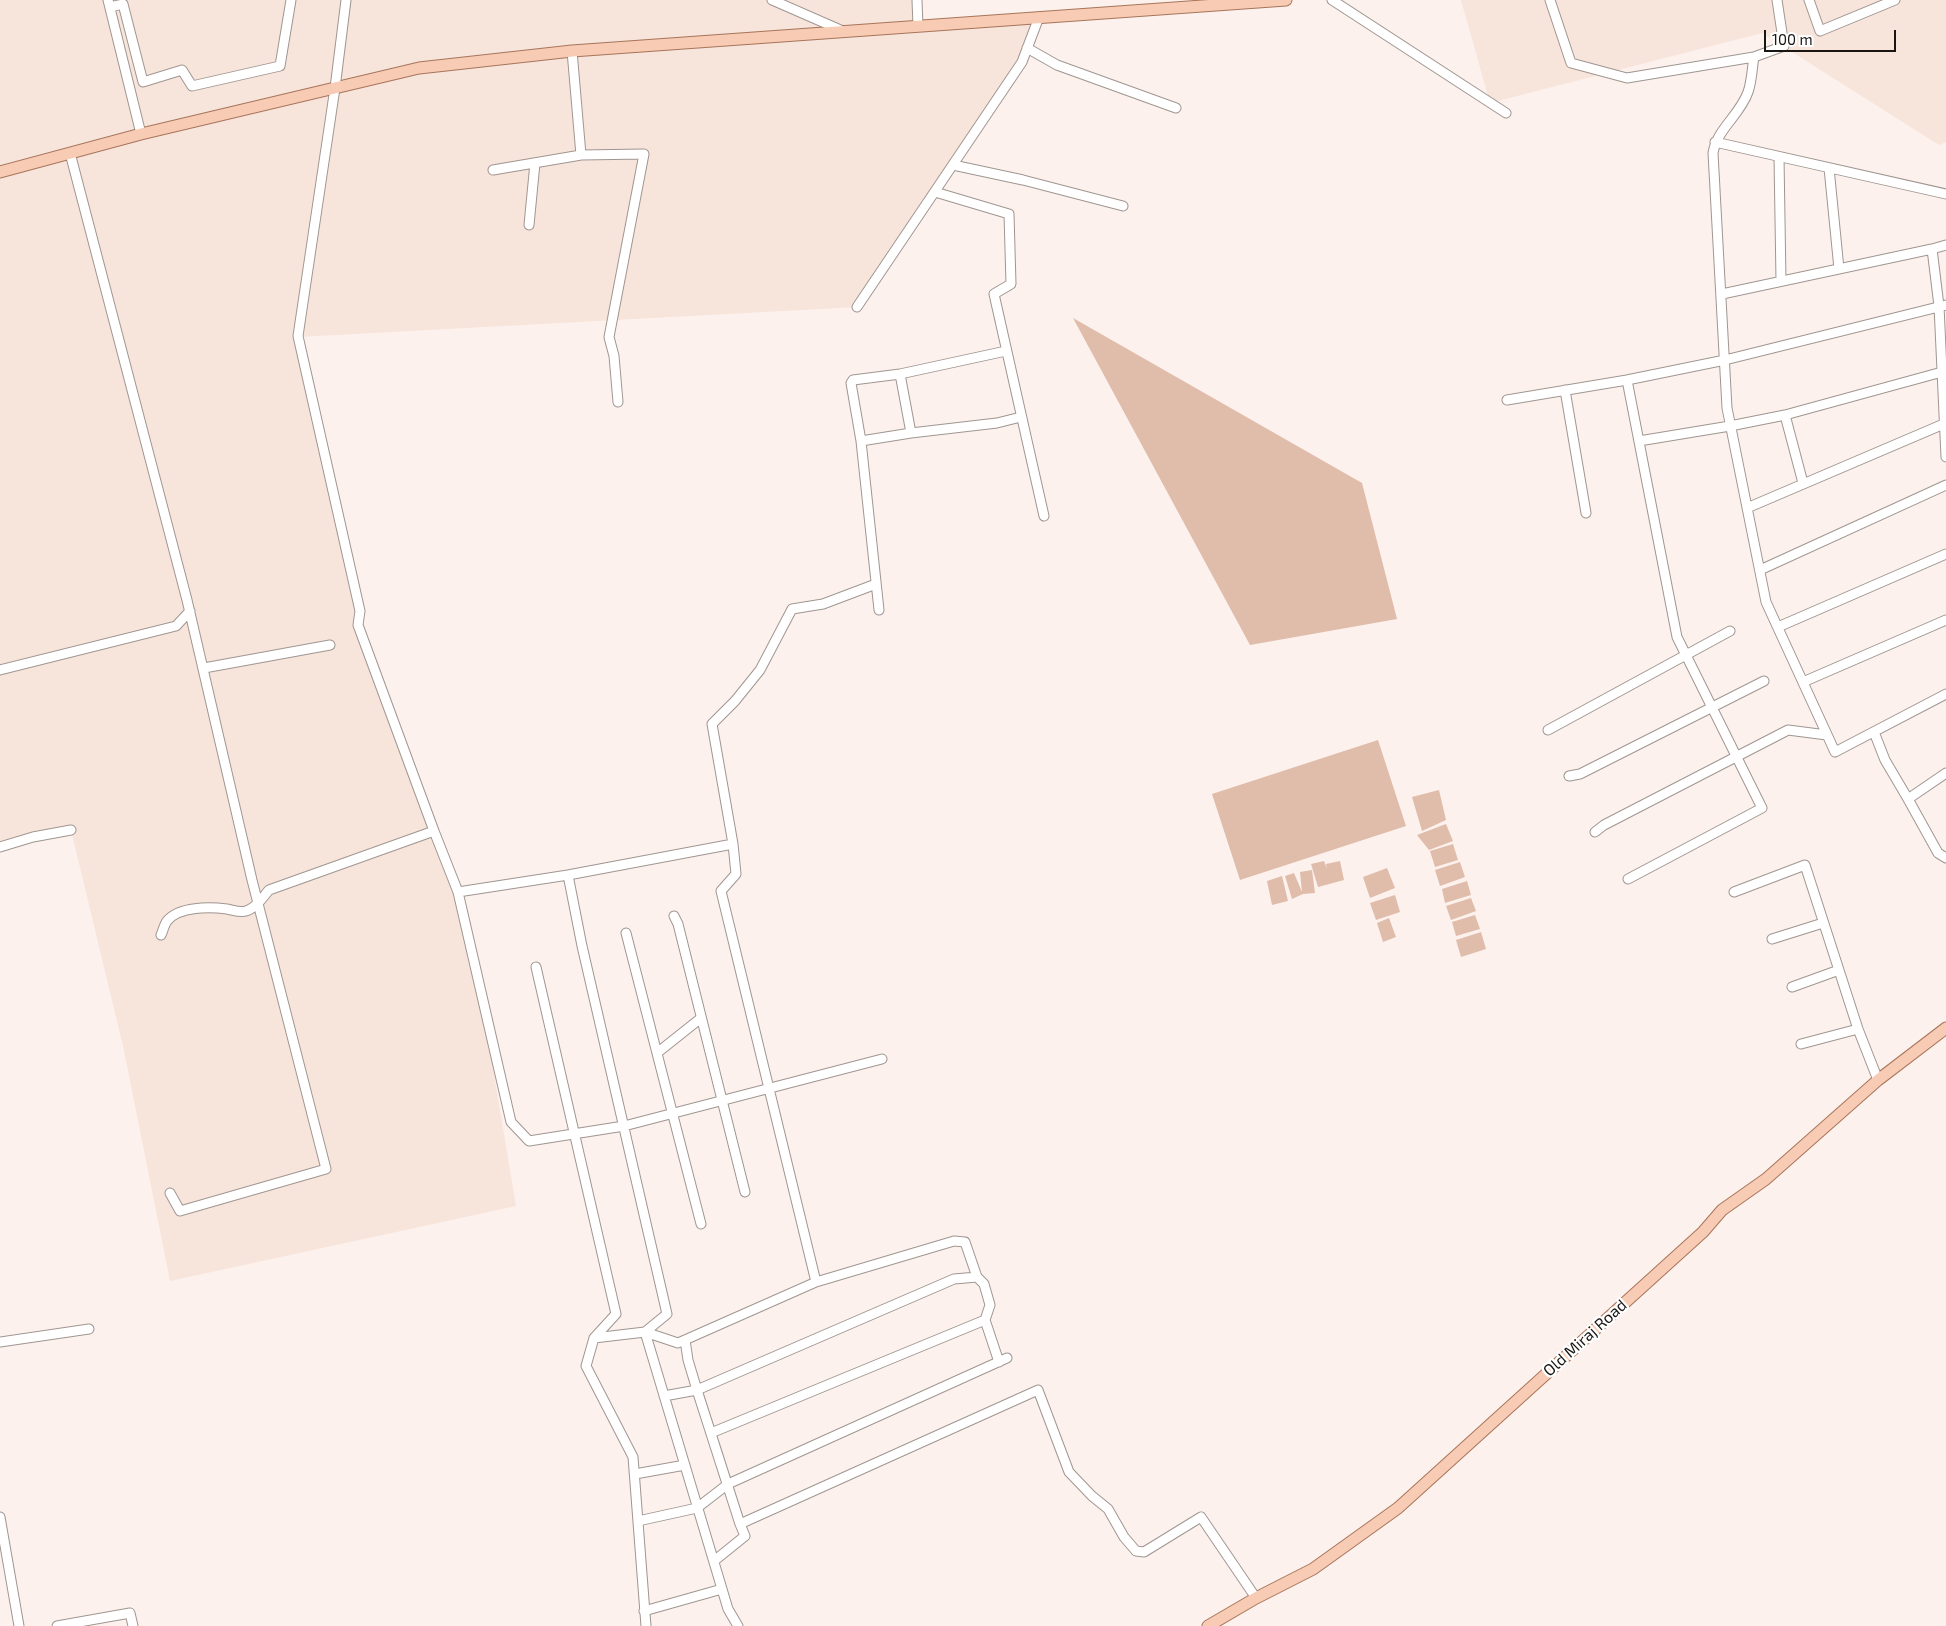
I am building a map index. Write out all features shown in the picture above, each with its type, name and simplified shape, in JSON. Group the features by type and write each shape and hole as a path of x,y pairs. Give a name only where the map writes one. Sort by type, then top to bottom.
{"main road":[{"path":"0,172 141,134 419,68 572,51 1286,0"},
{"name":"Old Miraj Road","path":"1208,1626 1312,1569 1398,1508 1703,1232 1722,1210 1766,1179 1878,1080 1946,1028"}],"street":[{"path":"141,134 109,3 122,4 144,82 182,70 192,86 280,66 291,0"},
{"path":"346,0 335,88 298,336 360,611 358,625 458,892 511,1122 528,1140 624,1126 882,1059"},
{"path":"772,0 843,31"},
{"path":"917,0 918,26"},
{"path":"1332,0 1506,113"},
{"path":"1550,0 1571,63 1627,78 1754,57 1784,46 1777,0"},
{"path":"1809,0 1820,31 1895,0"},
{"path":"857,307 1022,62 1039,17"},
{"path":"1027,48 1057,65 1176,108"},
{"path":"572,51 582,155"},
{"path":"1754,57 1748,92 1736,115 1715,142 1713,152 1727,408 1766,602 1835,752 1946,694"},
{"path":"1715,142 1946,194"},
{"path":"70,153 190,611 252,880 326,1169 180,1211 170,1193"},
{"path":"493,170 582,155 644,154 609,337 614,356 618,402"},
{"path":"1779,157 1781,281"},
{"path":"528,225 535,163"},
{"path":"952,165 1023,180 1123,206"},
{"path":"1829,168 1839,269"},
{"path":"935,192 1009,214 1011,284 994,294 1044,516"},
{"path":"1722,294 1946,245"},
{"path":"1932,249 1942,305 1942,372 1946,457"},
{"path":"1507,400 1627,380 1725,360 1942,305"},
{"path":"879,610 861,441 851,383 853,380 900,374 1006,351"},
{"path":"1639,441 1785,415 1942,372"},
{"path":"900,374 911,433"},
{"path":"1627,380 1677,637 1762,808 1628,878"},
{"path":"1565,390 1586,513"},
{"path":"1785,415 1803,483"},
{"path":"861,441 997,423 1021,417"},
{"path":"1747,508 1945,423"},
{"path":"1760,570 1946,485"},
{"path":"1778,627 1946,554"},
{"path":"816,1282 721,890 736,874 733,844 712,724 735,701 760,670 792,608 823,604 876,584"},
{"path":"0,670 176,626 190,611"},
{"path":"1803,682 1946,620"},
{"path":"1548,730 1730,631"},
{"path":"204,668 330,646"},
{"path":"1569,776 1580,774 1764,681"},
{"path":"1595,832 1604,825 1788,730 1827,735"},
{"path":"1874,732 1885,760 1938,853 1946,858"},
{"path":"1908,800 1946,773"},
{"path":"0,847 33,837 71,830"},
{"path":"160,935 168,920 184,911 204,907 247,911 259,902 269,890 434,831"},
{"path":"458,892 568,875 733,844"},
{"path":"1734,892 1805,865 1858,1030 1878,1080"},
{"path":"568,875 582,946 667,1314 645,1332"},
{"path":"674,916 678,924 745,1192"},
{"path":"1772,939 1823,923"},
{"path":"626,933 701,1224"},
{"path":"536,967 616,1314 594,1338 586,1366 634,1457 646,1626"},
{"path":"1792,987 1839,970"},
{"path":"657,1053 701,1018"},
{"path":"1801,1044 1858,1030"},
{"path":"594,1338 645,1332 678,1343 816,1282 954,1241 965,1242 977,1277 984,1284 990,1305 985,1320 1003,1360 728,1484 697,1508 638,1521"},
{"path":"664,1396 697,1390 954,1279 977,1277"},
{"path":"711,1433 985,1320"},
{"path":"0,1342 89,1329"},
{"path":"645,1332 728,1609 738,1626"},
{"path":"685,1340 688,1360 697,1390 740,1524 746,1536 714,1561"},
{"path":"740,1524 1038,1390 1070,1472 1092,1496 1108,1509 1124,1537 1136,1551 1144,1552 1201,1517 1256,1598"},
{"path":"635,1474 685,1465"},
{"path":"0,1518 19,1626"},
{"path":"644,1611 722,1589"},
{"path":"57,1626 130,1613 132,1626"}],"shaded area":[{"path":"0,0 917,0 918,25 1039,17 1022,62 857,307 298,337 360,611 358,625 434,831 474,955 516,1206 170,1281 123,1046 71,830 0,847"},
{"path":"1461,0 1946,0 1946,142 1939,145 1762,33 1490,103"},
{"path":"1073,318 1362,483 1397,619 1250,645"},
{"path":"1378,740 1406,826 1240,880 1212,794"},
{"path":"1439,790 1446,820 1422,831 1412,797"},
{"path":"1446,824 1453,841 1429,850 1417,835"},
{"path":"1453,844 1458,860 1435,867 1430,851"},
{"path":"1324,861 1327,869 1326,864 1340,861 1344,880 1318,887 1311,864"},
{"path":"1460,862 1465,877 1440,886 1435,870"},
{"path":"1387,868 1395,888 1370,898 1363,877"},
{"path":"1312,870 1315,893 1303,894 1292,899 1285,876 1294,873 1302,892 1300,872"},
{"path":"1282,876 1288,901 1272,905 1267,881"},
{"path":"1467,881 1471,895 1445,903 1442,889"},
{"path":"1395,895 1400,912 1376,920 1370,903"},
{"path":"1471,898 1476,911 1451,920 1446,906"},
{"path":"1475,915 1480,929 1456,936 1452,922"},
{"path":"1389,918 1396,937 1383,942 1377,923"},
{"path":"1481,932 1486,949 1461,957 1456,940"}]}
